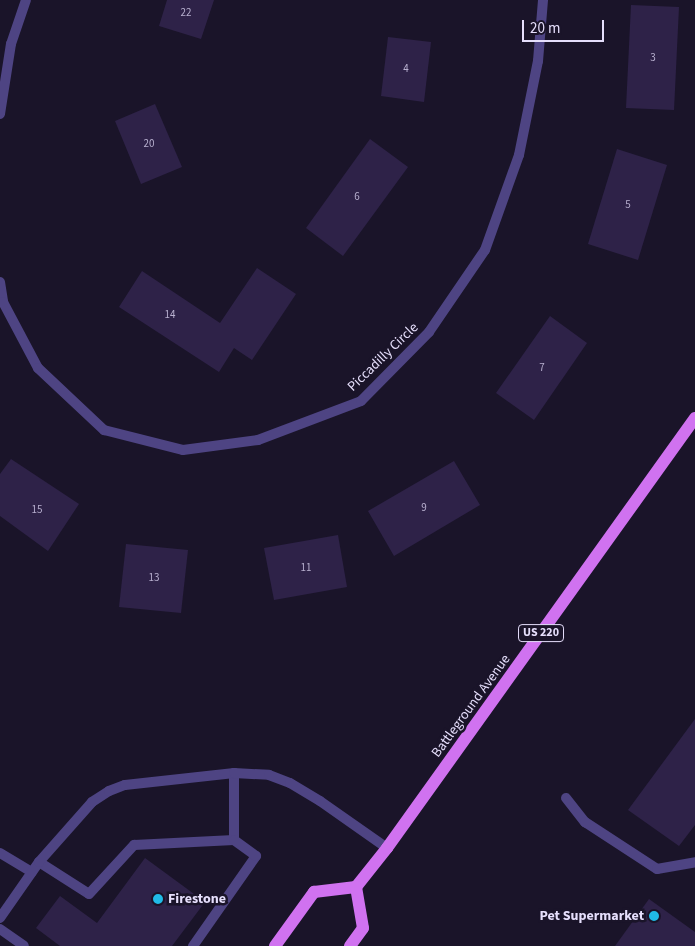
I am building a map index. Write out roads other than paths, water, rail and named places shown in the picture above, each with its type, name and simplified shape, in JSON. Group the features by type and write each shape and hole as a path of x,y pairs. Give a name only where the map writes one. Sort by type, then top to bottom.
{"main road":[{"name":"Battleground Avenue","path":"356,888 387,848 695,418"},
{"path":"275,946 314,892 356,888 363,928 350,946"}],"street":[{"path":"0,114 11,44 26,0"},
{"name":"Piccadilly Circle","path":"0,282 3,302 38,368 104,430 183,450 258,440 361,401 428,332 485,250 519,155 538,61 543,0"},
{"path":"0,918 39,862 92,802 109,790 126,785 234,773 269,775 290,783 387,848"},
{"path":"234,773 234,840"},
{"path":"566,798 585,822 657,869 695,862"},
{"path":"39,862 89,894 134,845 234,840 256,856 193,946"},
{"path":"0,853 32,872"},
{"path":"0,929 24,946"}],"place":[{"name":"Firestone","path":"158,899"},
{"name":"Pet Supermarket","path":"654,916"}]}
